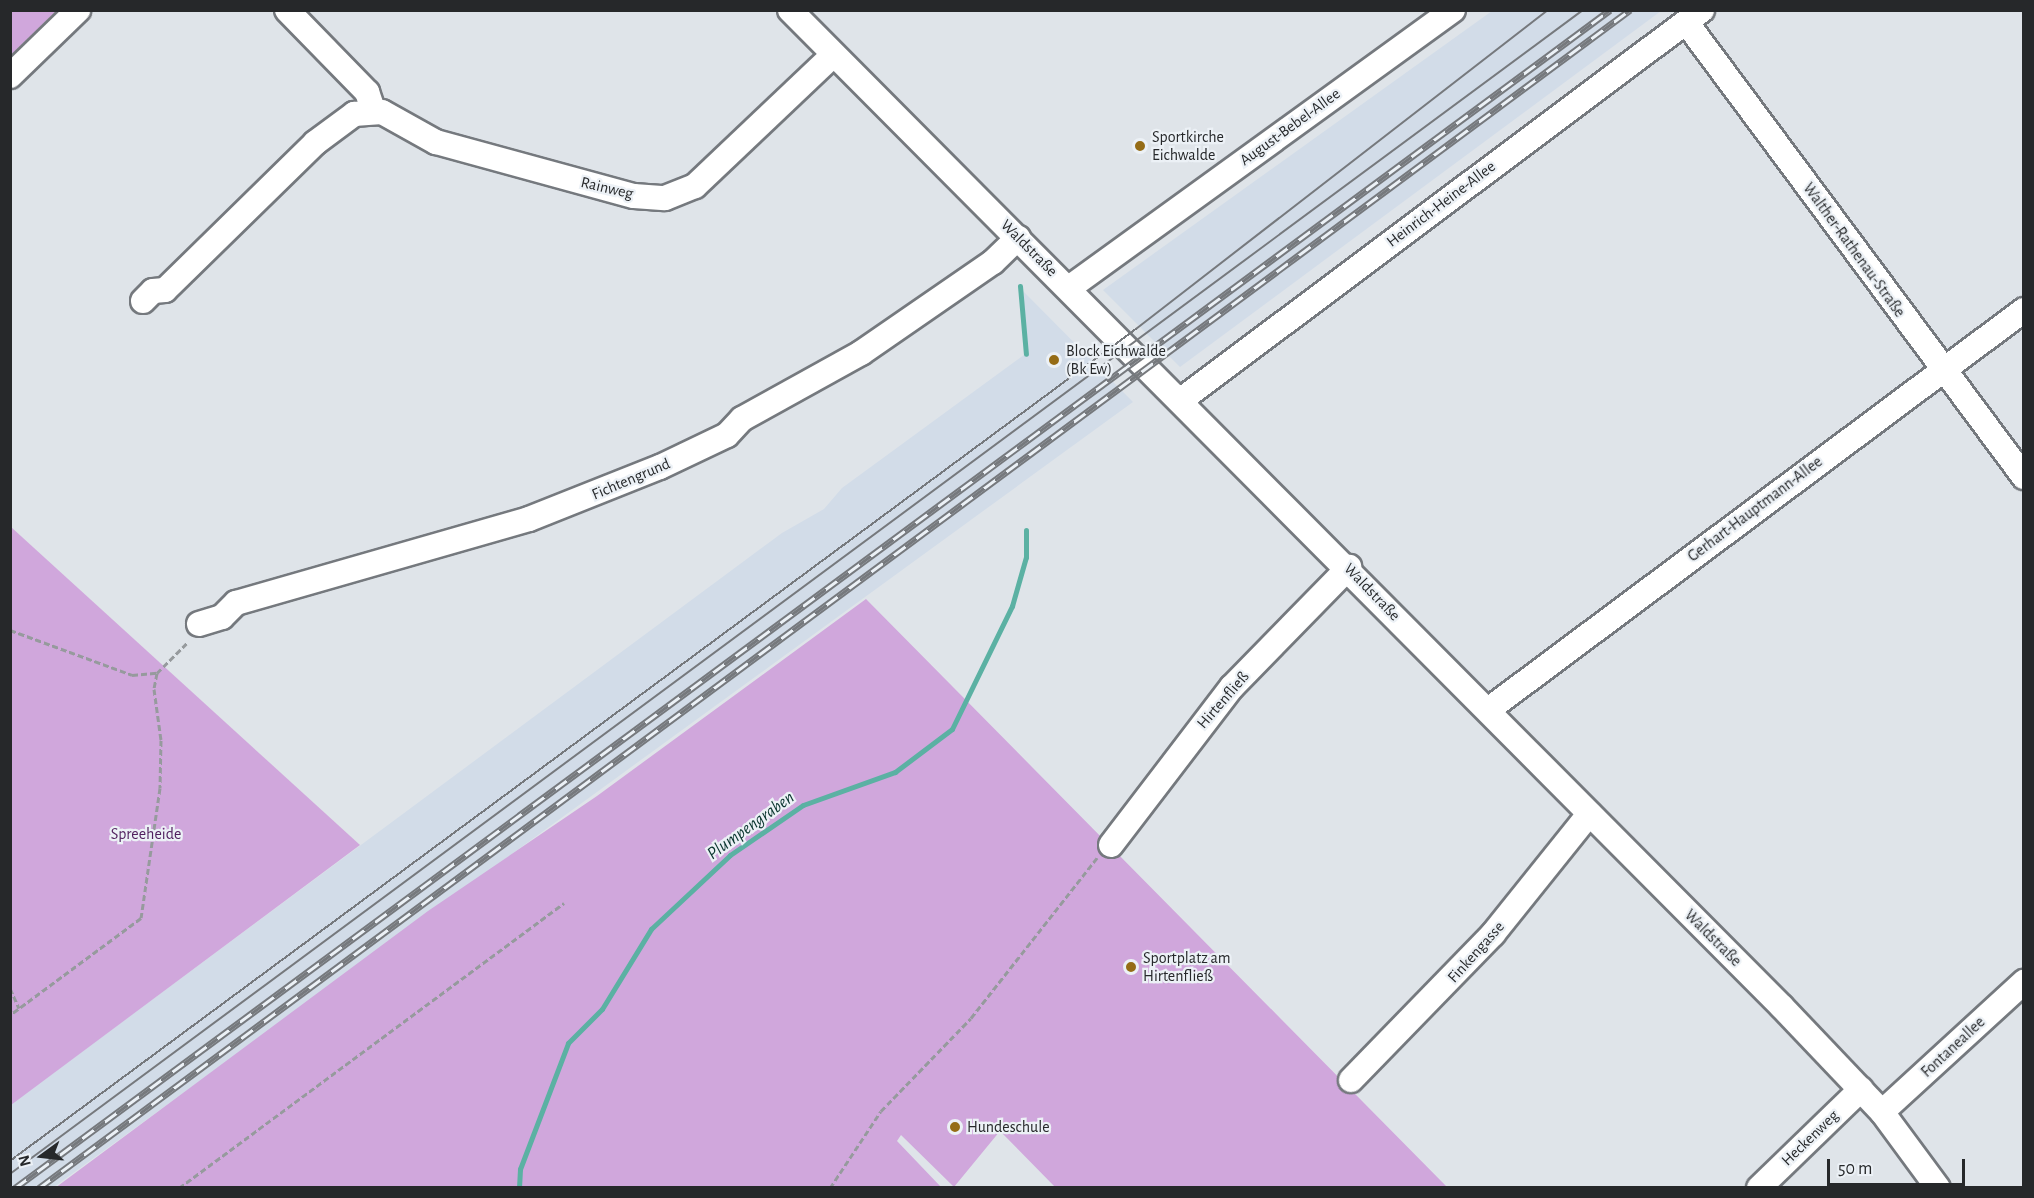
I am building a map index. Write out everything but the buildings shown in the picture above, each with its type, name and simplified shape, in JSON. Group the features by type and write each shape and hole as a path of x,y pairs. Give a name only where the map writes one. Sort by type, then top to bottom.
{"street":[{"path":"10,76 78,10"},
{"path":"143,301 153,291 165,290 315,143 354,114 375,112 367,92 287,10"},
{"name":"Waldstraße","path":"790,10 1349,567 1861,1089 1882,1112 1938,1188"},
{"name":"August-Bebel-Allee","path":"1069,288 1454,10"},
{"name":"Walther-Rathenau-Straße","path":"1694,16 1942,370 2024,477"},
{"name":"Heinrich-Heine-Allee","path":"1181,400 1694,16"},
{"name":"Rainweg","path":"375,112 438,142 634,196 665,198 695,186 833,55"},
{"name":"Fichtengrund","path":"199,624 222,617 236,603 529,519 660,467 727,435 742,418 861,353 993,262 1018,238"},
{"name":"Gerhart-Hauptmann-Allee","path":"1488,710 2024,310"},
{"name":"Hirtenfließ","path":"1111,845 1232,687 1349,567"},
{"name":"Finkengasse","path":"1351,1080 1479,950 1590,814"},
{"name":"Fontaneallee","path":"1882,1112 2024,982"},
{"name":"Heckenweg","path":"1759,1188 1861,1089"}],"path":[{"path":"10,630 132,675 157,673 194,636 199,624"},
{"path":"10,1015 141,918 160,788 157,673"},
{"path":"830,1188 881,1111 971,1018 1067,890 1111,845"},
{"path":"179,1188 564,903"},
{"path":"10,988 20,1008"}],"shaded area":[{"path":"1492,11 1661,11 1180,367 1103,290"},
{"path":"1023,291 1133,402 54,1187 11,1187 10,1105 782,533 824,509 842,488 1028,352"}],"green space":[{"path":"11,10 56,10 56,11 11,55"},
{"name":"Spreeheide","path":"11,527 360,845 10,1105"},
{"path":"866,599 1447,1187 1055,1187 1000,1131 954,1187 901,1135 897,1141 941,1187 55,1188 428,911 597,796"}],"waterway":[{"name":"Plumpengraben","path":"1020,286 1026,354"},
{"name":"Plumpengraben","path":"519,1188 520,1169 568,1043 602,1009 651,929 730,855 803,805 895,772 952,729 1012,606 1026,557 1026,530"}],"tram line":[{"path":"10,1161 1136,329 1548,10"},
{"path":"10,1174 1583,10"}],"railway":[{"path":"15,1188 1610,10"},
{"path":"39,1188 1630,10"}],"place":[{"name":"Sportkirche Eichwalde","path":"1140,146"},
{"name":"Block Eichwalde (Bk Ew)","path":"1054,360"},
{"name":"Sportplatz am Hirtenfließ","path":"1131,967"},
{"name":"Hundeschule","path":"955,1127"}]}
